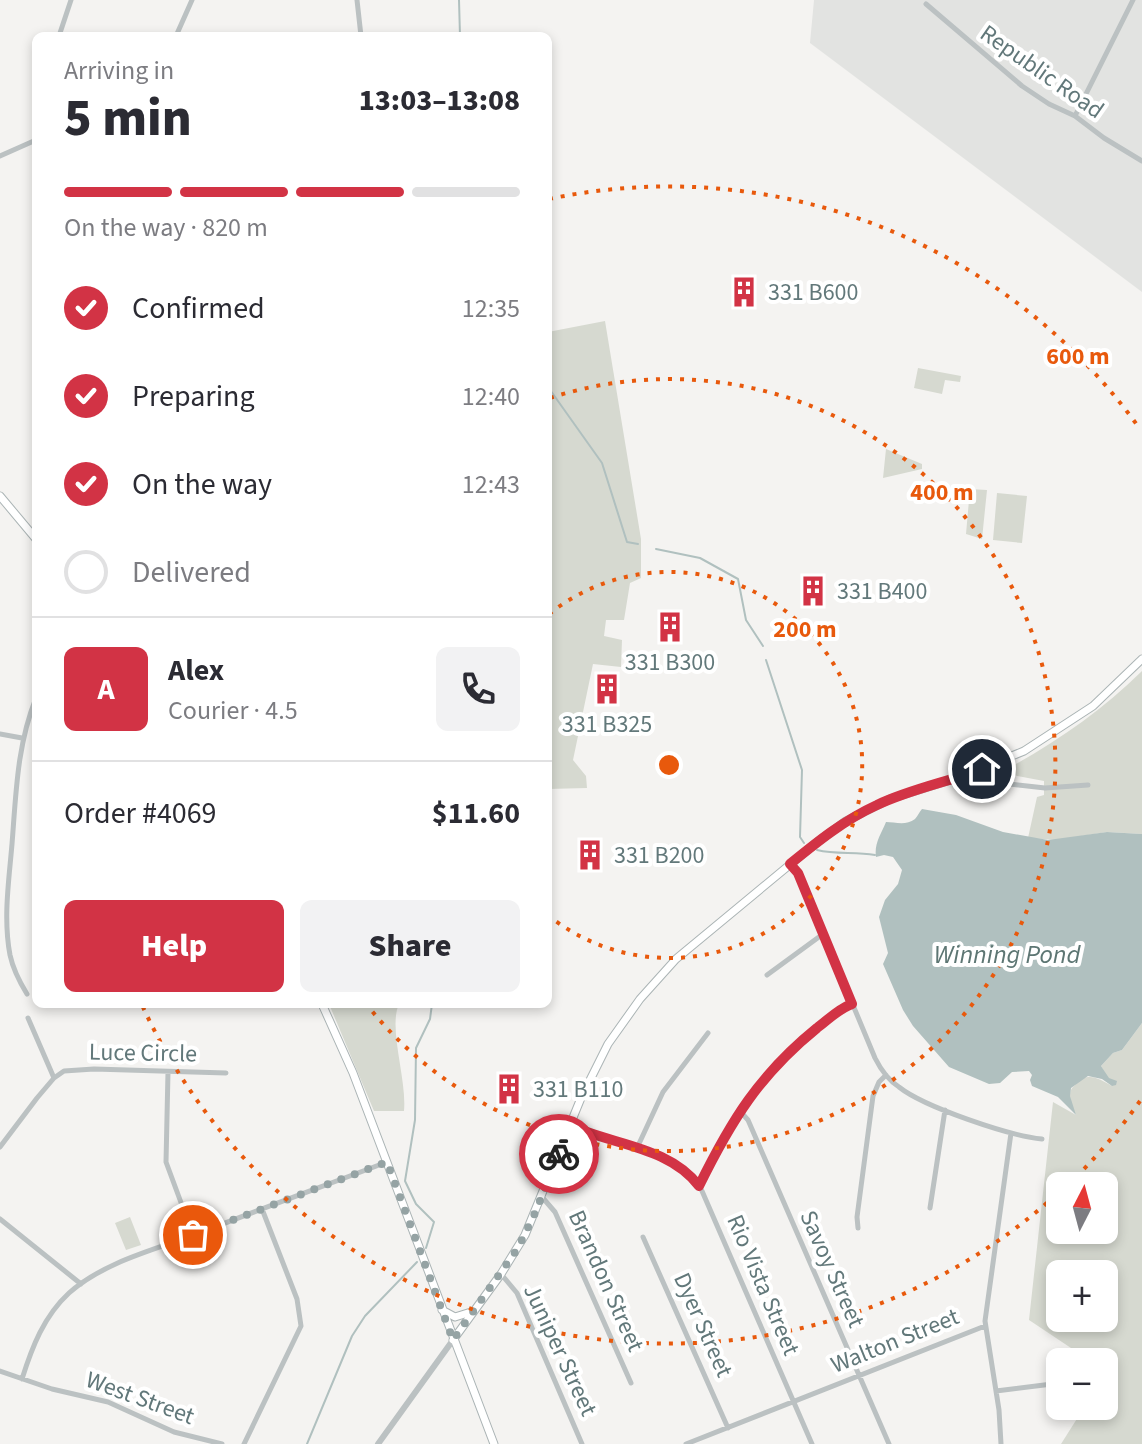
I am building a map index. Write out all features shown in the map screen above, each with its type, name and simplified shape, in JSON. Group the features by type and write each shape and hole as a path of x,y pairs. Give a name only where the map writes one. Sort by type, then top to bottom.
{"main road":[{"path":"0,496 32,534"},
{"path":"453,1340 525,1235 570,1125 608,1044 649,989 686,950 835,828 890,799 982,769 1024,751 1074,720 1110,691 1142,659"},
{"path":"324,1008 353,1073 494,1444"},
{"path":"442,1310 455,1317 473,1312"}],"street":[{"path":"60,32 71,0"},
{"path":"178,32 192,0"},
{"path":"357,0 361,32"},
{"path":"1075,116 1133,0"},
{"name":"Republic Road","path":"926,4 1022,86 1075,116 1142,161"},
{"path":"0,156 32,142"},
{"path":"27,994 13,969 7,916 22,738 32,709"},
{"path":"0,734 22,738"},
{"path":"982,769 986,779 992,782 1045,788 1088,785"},
{"path":"790,864 798,873 878,1064 886,1075 907,1093 945,1110 1011,1133 1042,1139"},
{"path":"767,975 823,934"},
{"path":"699,1186 739,1110 767,1075 796,1046 852,1004"},
{"path":"0,1147 54,1078 28,1018"},
{"path":"637,1148 663,1092 708,1033"},
{"name":"Luce Circle","path":"54,1078 64,1071 94,1069 226,1073"},
{"path":"168,1072 166,1162 193,1235"},
{"path":"858,1228 873,1096 886,1075"},
{"name":"Savoy Street","path":"739,1110 748,1120 889,1444"},
{"path":"930,1208 945,1110"},
{"name":"Rio Vista Street","path":"570,1125 637,1148 681,1168 699,1186 812,1444"},
{"path":"1001,1444 985,1326 1011,1133"},
{"path":"22,1379 30,1352 43,1327 57,1307 81,1284 122,1262 387,1162"},
{"name":"Brandon Street","path":"542,1197 555,1212 631,1383"},
{"path":"244,1444 301,1326 297,1299 262,1209"},
{"path":"0,1219 81,1284"},
{"name":"Dyer Street","path":"643,1237 728,1428"},
{"name":"Juniper Street","path":"501,1274 517,1293 582,1444"},
{"name":"Walton Street","path":"686,1444 985,1326"},
{"path":"378,1444 453,1340"},
{"name":"West Street","path":"0,1371 108,1402 174,1432 222,1444"},
{"path":"996,1391 1046,1385"}],"shaded area":[{"path":"814,0 1142,0 1142,292 810,43"},
{"path":"605,321 641,539 641,578 630,583 624,620 606,620 604,636 622,640 621,667 593,664 573,760 586,776 587,788 552,789 552,331"},
{"path":"918,368 961,376 960,382 945,380 942,394 914,388"},
{"path":"886,449 922,464 922,469 883,478"},
{"path":"970,489 987,490 982,539 966,534"},
{"path":"997,493 1027,496 1022,543 993,540"},
{"path":"1142,671 1142,834 1107,832 1056,840 1028,838 1037,797 1044,795 1044,781 1007,774 1007,769 1078,724"},
{"path":"331,1008 398,1008 396,1026 404,1111 374,1111"},
{"path":"1142,1023 1142,1444 1061,1444 1076,1420 1118,1420 1118,1348 1071,1348 1047,1332 1118,1332 1118,1260 1046,1260 1046,1331 1029,1320 1053,1102 1076,1115 1070,1094 1080,1080 1089,1077 1112,1086 1101,1066 1113,1053 1122,1050"},
{"path":"130,1217 141,1245 126,1250 115,1223"}],"water":[{"name":"Winning Pond","path":"922,809 956,815 1003,832 1048,840 1107,832 1142,834 1142,1023 1122,1050 1113,1053 1101,1066 1109,1078 1117,1081 1116,1085 1088,1076 1071,1088 1070,1096 1076,1115 1058,1097 1032,1086 1029,1071 1012,1072 1000,1083 989,1084 949,1067 903,1010 883,964 888,953 879,917 885,900 898,884 902,870 893,857 876,857 876,848 886,822 912,821"}],"waterway":[{"path":"459,0 460,32"},
{"path":"552,393 602,463 627,542 638,544"},
{"path":"656,549 700,558 738,579 746,620 763,646"},
{"path":"766,660 802,770 800,837 804,843"},
{"path":"817,850 875,855"},
{"path":"426,1248 434,1222 416,1204 405,1181 415,1120 416,1048 430,1019 431,1008"},
{"path":"307,1444 352,1336 365,1316 417,1262"}],"way so far":[{"path":"193,1235 387,1162 453,1340 518,1248 559,1154"}],"place":[{"name":"331 B600","path":"744,292"},
{"name":"331 B400","path":"813,591"},
{"name":"331 B300","path":"670,627"},
{"name":"331 B325","path":"607,689"},
{"name":"331 B200","path":"590,855"},
{"name":"331 B110","path":"509,1089"}],"route":[{"path":"559,1154 570,1125 669,1162 681,1168 699,1186 739,1110 767,1075 796,1046 852,1004 798,873 790,864 835,828 868,809 982,769"}]}
